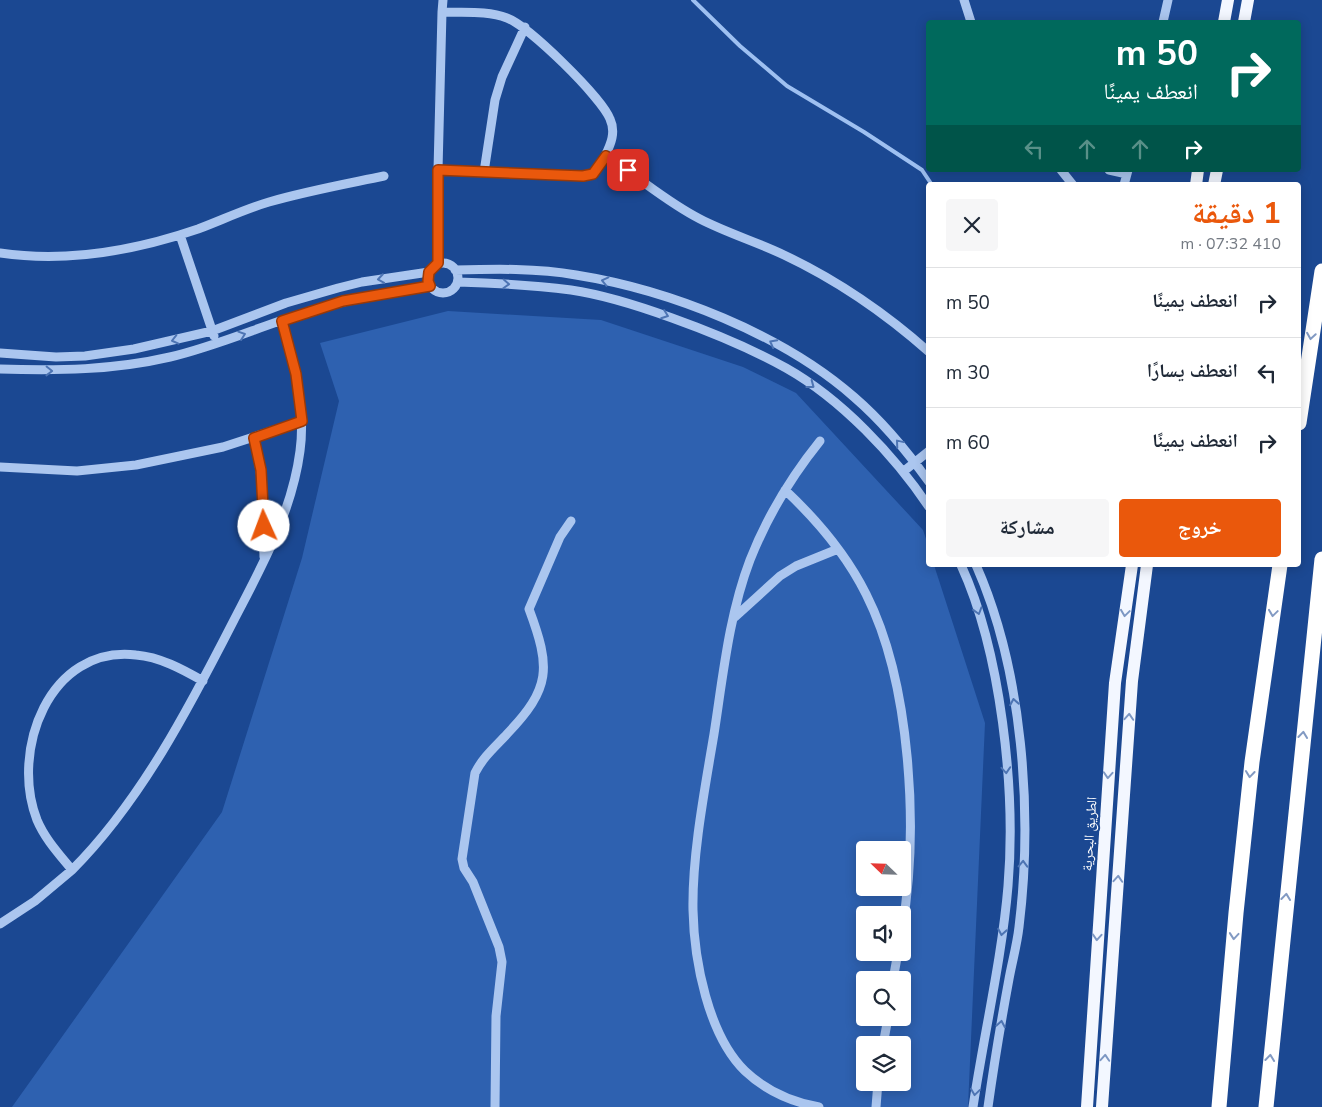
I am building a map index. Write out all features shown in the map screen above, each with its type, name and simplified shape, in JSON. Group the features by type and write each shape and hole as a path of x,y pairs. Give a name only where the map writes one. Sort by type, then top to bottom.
{"highway":[{"path":"1301,410 1322,271"},
{"path":"1266,1107 1322,559"},
{"path":"1219,1107 1236,913 1252,762 1280,567"}],"main road":[{"path":"1224,20 1228,0"},
{"path":"1244,20 1248,0"},
{"name":"الطريق البحرية","path":"1087,1107 1114,683 1132,567"},
{"path":"1102,1107 1132,681 1147,567"}],"street":[{"path":"0,352 29,356 85,356 134,349 212,331 286,303 338,288 362,282 429,272 438,263 442,0"},
{"path":"964,0 970,20"},
{"path":"1163,20 1168,0"},
{"path":"438,170 588,175 596,170 606,156 613,134 610,118 606,112 571,71 525,28 509,18 493,14 442,12"},
{"path":"484,172 494,100 502,77 525,28"},
{"path":"606,156 669,201 701,220 784,254 844,288 886,316 926,349"},
{"path":"1063,172 1071,182"},
{"path":"0,253 34,258 82,255 124,249 180,235 267,202 384,176"},
{"path":"180,235 217,344"},
{"path":"429,272 428,281 433,290 445,293 455,287 458,282 456,270 451,265 438,263"},
{"path":"456,270 509,270 576,274 642,290 720,316 809,364 852,395 887,429 926,478"},
{"path":"458,282 541,287 596,295 651,310 745,346 787,369 819,391 873,438 904,471 926,503"},
{"path":"0,369 56,371 114,366 168,358 217,344 343,301 430,286"},
{"path":"0,924 35,901 72,870 89,853 122,811 147,774 203,680 264,562 281,523 295,481 302,421 296,374 282,321"},
{"path":"0,467 78,471 107,468 195,454 254,438 302,421"},
{"path":"254,438 262,485 264,562"},
{"path":"819,1107 779,1094 759,1083 744,1070 720,1034 709,1004 699,964 695,936 694,882 712,746 734,617 749,562 759,538 785,490 820,441"},
{"path":"904,471 926,453"},
{"path":"785,490 808,511 838,549 866,594 877,619 895,678 910,794 910,860 905,906"},
{"path":"495,1107 496,1016 502,962 499,947 473,882 464,868 462,859 476,773 482,760 529,710 540,691 544,675 542,644 530,609 560,537 572,521"},
{"path":"734,617 780,576 796,566 838,549"},
{"path":"962,567 980,616 998,694 1004,733 1010,826 1010,865 1006,907 973,1107"},
{"path":"977,567 996,617 1008,667 1024,782 1024,852 1021,911 988,1107"},
{"path":"72,870 48,839 37,820 31,795 28,767 32,737 40,713 53,691 64,679 82,666 99,658 117,655 135,654 155,658 203,680"},
{"path":"876,1107 877,1091"}],"shaded area":[{"path":"448,311 601,320 743,367 796,393 923,530 926,539 926,567 935,567 985,723 968,1107 12,1107 222,812 302,558 339,401 320,343"}],"waterway":[{"path":"693,0 740,46 787,86 864,132 922,170 930,182"}],"route":[{"path":"264,526 261,470 254,438 302,421 296,374 282,321 343,301 430,286 428,281 429,272 438,263 438,170 583,176 593,174 606,156 628,170"}]}
